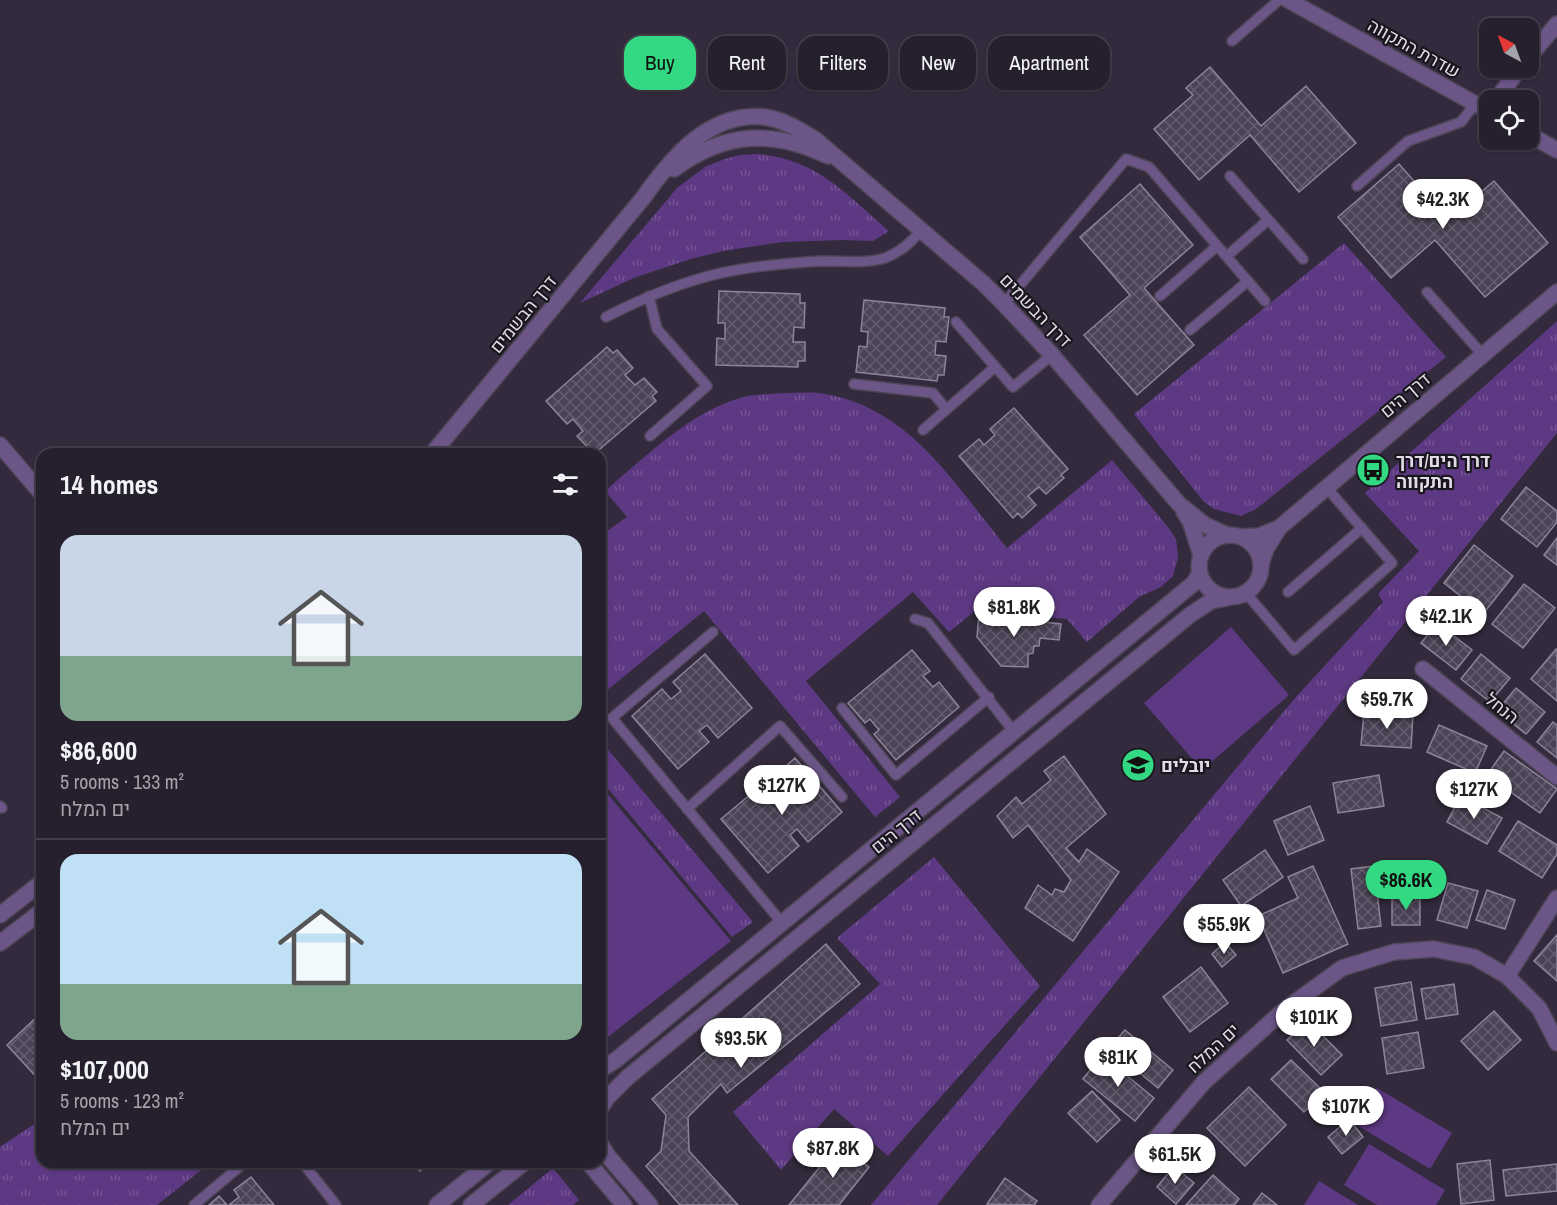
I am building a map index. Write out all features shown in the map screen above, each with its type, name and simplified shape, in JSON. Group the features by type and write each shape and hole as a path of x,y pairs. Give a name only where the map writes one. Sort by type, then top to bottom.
{"street":[{"name":"שדרת התקווה","path":"1288,0 1479,103"},
{"path":"1539,45 1557,24"},
{"path":"1502,90 1512,78"},
{"name":"דרך הבשמים","path":"437,448 658,182 691,156 727,141 768,138 792,142 817,150 843,164 1004,304 1052,355 1179,504 1190,521 1201,555"},
{"path":"1539,140 1557,150"},
{"name":"דרך הים","path":"1261,564 1266,549 1279,528 1557,292"},
{"path":"0,445 36,487"},
{"name":"דרך הבשמים","path":"1179,504 1204,525 1234,536"},
{"name":"דרך הים","path":"1234,536 1259,536 1279,528"},
{"path":"1234,536 1256,550 1261,564 1256,582 1246,593 1237,597 1218,596 1203,583 1199,574 1201,555 1213,540 1234,536"},
{"name":"דרך הים","path":"606,1066 1015,733 1194,583 1199,574"},
{"name":"דרך הים","path":"606,1100 628,1077 1181,622 1211,601 1227,597"},
{"name":"הנחל","path":"1423,669 1557,777"},
{"path":"0,915 36,887"},
{"path":"1507,976 1557,898"},
{"path":"0,943 36,916"},
{"name":"ים המלח","path":"1099,1205 1204,1082 1283,1011 1342,968 1394,952 1434,949 1474,957 1507,976 1539,1008 1557,1043"},
{"path":"606,1153 650,1205"},
{"path":"437,1205 483,1168"},
{"path":"471,1205 517,1168"},
{"path":"593,1168 624,1205"}],"lane":[{"path":"1232,41 1279,0"},
{"path":"1357,186 1408,141 1461,122 1479,113"},
{"path":"1004,304 1126,159 1149,167 1265,301"},
{"path":"1230,176 1303,259"},
{"path":"1227,256 1268,220"},
{"path":"606,317 649,296 696,279 748,268 804,262 879,260 902,250 921,230"},
{"path":"1160,296 1217,246"},
{"path":"1190,330 1248,281"},
{"path":"1427,292 1483,355"},
{"path":"649,296 657,329 706,386 650,436"},
{"path":"956,322 1013,387 1052,355"},
{"path":"923,430 995,367"},
{"path":"854,384 933,393 946,409"},
{"path":"1246,593 1294,650 1392,563 1326,487"},
{"path":"1288,592 1362,528"},
{"path":"915,619 928,623 989,697 1015,733"},
{"path":"713,632 612,718 783,924"},
{"path":"842,708 896,775 989,697"},
{"path":"687,809 780,726 842,797"},
{"path":"194,1205 238,1168"},
{"path":"307,1168 336,1205"}],"green space":[{"path":"757,154 778,157 814,171 844,192 889,231 873,241 782,242 723,251 636,277 580,303 677,188 705,167 739,155"},
{"path":"1344,243 1446,357 1256,509 1241,516 1214,509 1204,502 1134,414"},
{"path":"1557,321 1557,433 937,1205 871,1205 1295,698 1383,602 1378,594 1419,551 1365,493"},
{"path":"818,393 850,400 878,413 903,430 948,474 1007,548 1112,460 1176,539 1178,557 1173,576 1161,587 1139,597 1087,642 1067,619 976,610 949,632 913,592 806,681 900,797 875,817 704,611 606,691 606,532 627,517 606,490 689,422 728,402 748,396"},
{"path":"1231,627 1289,695 1202,770 1144,703"},
{"path":"606,747 753,922 732,937 606,786"},
{"path":"606,792 731,941 606,1038"},
{"path":"934,857 1040,986 888,1156 834,1109 781,1170 733,1112 880,984 837,938"},
{"path":"1377,1088 1452,1133 1430,1169 1355,1124"},
{"path":"36,1123 36,1168 204,1168 157,1205 0,1205 0,1147"},
{"path":"1369,1144 1445,1190 1436,1205 1377,1205 1344,1185"},
{"path":"553,1168 579,1200 573,1205 508,1205"},
{"path":"1319,1181 1358,1205 1304,1205"}],"building":[{"path":"1210,67 1261,126 1306,86 1356,143 1299,192 1250,135 1199,180 1154,129 1193,95 1186,88"},
{"path":"1399,164 1448,220 1494,181 1548,243 1485,297 1435,240 1391,278 1338,217"},
{"path":"1140,184 1193,245 1144,288 1194,345 1137,395 1084,335 1130,295 1080,237"},
{"path":"719,291 800,294 800,303 805,303 804,328 794,327 793,342 805,342 805,361 798,361 798,367 716,365 717,338 725,339 725,323 718,323"},
{"path":"864,300 945,308 944,317 949,317 946,342 936,341 935,355 946,356 944,375 938,375 937,381 856,372 859,346 867,347 868,332 861,331"},
{"path":"607,347 613,353 617,350 633,368 625,375 635,385 644,378 657,392 652,396 656,401 601,448 588,448 577,436 583,431 573,419 567,424 546,401"},
{"path":"1014,408 1068,469 1061,475 1064,478 1046,494 1039,487 1028,496 1036,505 1022,518 1018,513 1013,518 959,456 979,439 984,445 995,435 990,429"},
{"path":"1526,487 1557,511 1557,522 1537,547 1501,519"},
{"path":"1557,538 1557,565 1544,555"},
{"path":"1474,545 1513,576 1483,614 1444,583"},
{"path":"1524,584 1555,608 1523,648 1492,624"},
{"path":"979,615 1061,624 1059,640 1040,638 1039,646 1034,646 1033,653 1028,654 1028,667 1001,666 977,637"},
{"path":"1437,623 1472,650 1456,670 1421,643"},
{"path":"912,650 930,671 923,676 933,687 939,682 959,707 896,760 874,734 879,730 870,719 865,723 848,703"},
{"path":"1557,650 1557,701 1531,679"},
{"path":"705,654 752,708 718,738 707,725 699,731 709,742 678,769 632,716 662,689 671,699 681,691 673,682"},
{"path":"1481,654 1510,678 1490,702 1461,679"},
{"path":"1516,688 1545,712 1526,734 1497,711"},
{"path":"1364,712 1413,715 1411,748 1361,745"},
{"path":"1553,722 1557,725 1557,758 1537,742"},
{"path":"1439,725 1487,746 1475,773 1427,752"},
{"path":"1504,751 1557,789 1540,813 1487,775"},
{"path":"1064,756 1106,814 1066,848 1079,862 1087,849 1119,872 1073,941 1025,908 1038,885 1052,895 1055,889 1064,892 1071,880 1028,825 1013,838 997,816 1016,797 1022,804 1051,780 1044,771"},
{"path":"795,758 842,812 808,842 797,829 790,835 799,846 768,873 721,819 752,793 761,803 771,794 764,786"},
{"path":"1379,775 1384,806 1338,813 1333,783"},
{"path":"1461,796 1502,818 1487,844 1447,822"},
{"path":"1310,806 1324,840 1288,855 1274,821"},
{"path":"1518,821 1557,845 1557,854 1542,878 1499,851"},
{"path":"1265,850 1283,877 1241,906 1223,880"},
{"path":"1313,866 1348,944 1283,973 1258,916 1298,898 1288,877"},
{"path":"1374,866 1381,926 1358,929 1351,869"},
{"path":"1448,883 1478,891 1467,928 1437,920"},
{"path":"1487,890 1515,900 1505,929 1476,920"},
{"path":"1392,897 1420,897 1420,925 1392,925"},
{"path":"1557,935 1557,981 1534,961"},
{"path":"1225,942 1236,955 1222,967 1212,954"},
{"path":"826,944 860,984 727,1093 721,1084 688,1117 689,1151 738,1205 680,1205 646,1166 661,1151 666,1115 652,1099"},
{"path":"1201,967 1228,1003 1190,1032 1163,997"},
{"path":"1411,982 1417,1020 1381,1026 1375,988"},
{"path":"1454,984 1458,1014 1426,1019 1421,989"},
{"path":"1494,1011 1521,1040 1488,1070 1461,1041"},
{"path":"36,1018 36,1076 7,1045"},
{"path":"1307,1020 1342,1055 1321,1075 1287,1040"},
{"path":"1125,1030 1173,1070 1158,1088 1109,1048"},
{"path":"1418,1032 1424,1068 1387,1074 1382,1038"},
{"path":"1102,1055 1154,1098 1135,1121 1083,1079"},
{"path":"1291,1060 1324,1092 1304,1112 1271,1079"},
{"path":"1249,1087 1286,1125 1245,1166 1207,1128"},
{"path":"1092,1091 1120,1120 1097,1142 1068,1113"},
{"path":"1349,1119 1363,1137 1342,1154 1328,1137"},
{"path":"840,1142 869,1167 839,1205 789,1205"},
{"path":"1490,1160 1494,1200 1461,1204 1457,1164"},
{"path":"1557,1164 1557,1191 1506,1196 1503,1170"},
{"path":"1174,1166 1194,1183 1176,1204 1157,1187"},
{"path":"1213,1175 1239,1199 1234,1205 1186,1205"},
{"path":"251,1177 274,1205 229,1205 239,1197 234,1190"},
{"path":"1005,1178 1037,1201 1034,1205 987,1204"},
{"path":"1262,1193 1277,1205 1253,1205"},
{"path":"219,1196 227,1205 209,1205"}],"place":[{"name":"דרך הים/דרך התקווה","path":"1373,470"},
{"name":"יובלים","path":"1138,765"}]}
